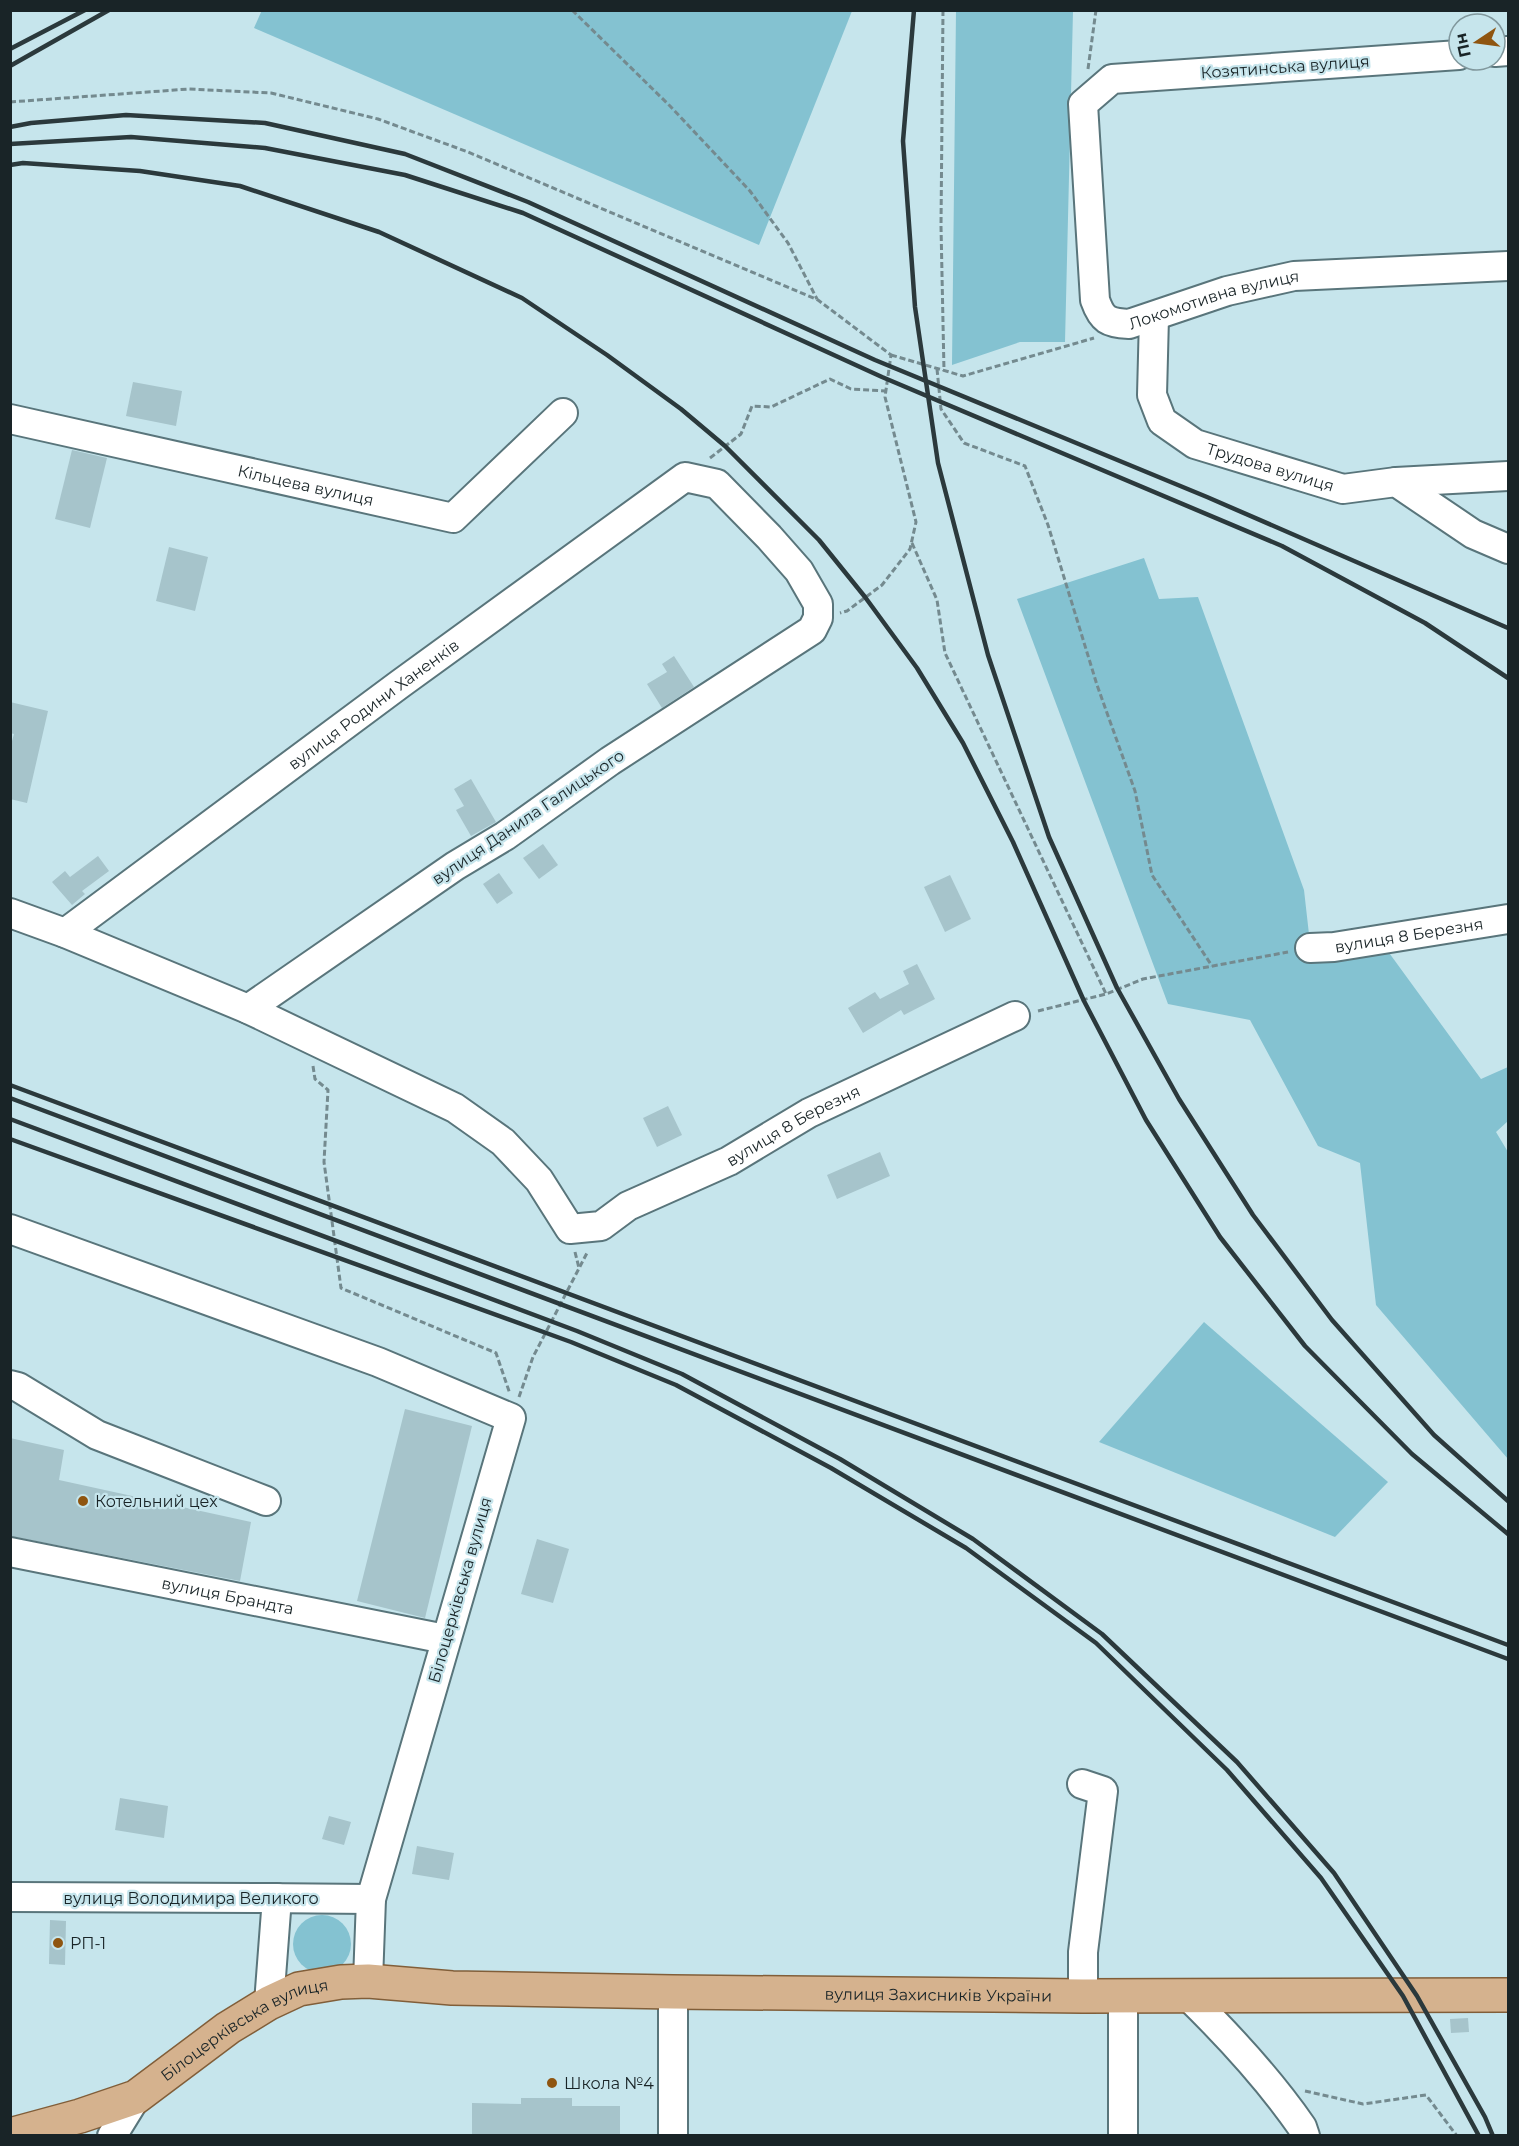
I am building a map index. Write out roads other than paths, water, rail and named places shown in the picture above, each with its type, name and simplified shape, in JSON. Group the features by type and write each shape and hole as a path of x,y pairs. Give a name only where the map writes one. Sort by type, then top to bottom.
{"main road":[{"name":"вулиця Захисників України","path":"368,1981 452,1988 673,1992 1083,1996 1509,1995"},
{"name":"Білоцерківська вулиця","path":"136,2097 228,2028 269,2003 299,1989 341,1982 368,1981"},
{"path":"10,2135 80,2116 136,2097"}],"street":[{"name":"Козятинська вулиця","path":"1083,104 1112,79 1447,56"},
{"name":"Локомотивна вулиця","path":"1083,104 1095,300 1100,314 1112,323 1129,324 1227,291 1294,276 1509,266"},
{"name":"Трудова вулиця","path":"1154,317 1152,395 1162,422 1195,444 1342,489 1396,482 1509,476"},
{"name":"Кільцева вулиця","path":"10,419 453,518 563,413"},
{"name":"вулиця Данила Галицького","path":"248,1009 455,866 505,836 610,762 815,624 818,604 799,572 769,537 717,484 685,477"},
{"name":"вулиця Родини Ханенків","path":"65,933 390,691 685,477"},
{"path":"1396,482 1473,534 1509,549"},
{"path":"10,913 65,933 248,1009"},
{"name":"вулиця 8 Березня","path":"1310,948 1334,947 1509,919"},
{"name":"вулиця 8 Березня","path":"248,1009 455,1108 503,1142 539,1180 570,1229 601,1226 628,1206 729,1161 809,1113 1015,1016"},
{"name":"Білоцерківська вулиця","path":"10,1228 513,1412 371,1899 368,1981"},
{"path":"10,1385 18,1387 97,1435 266,1501"},
{"name":"вулиця Брандта","path":"10,1552 445,1639"},
{"path":"1082,1784 1103,1791 1083,1952 1083,1996"},
{"name":"вулиця Володимира Великого","path":"10,1897 371,1899"},
{"path":"269,2003 277,1898"},
{"path":"673,1992 673,2136"},
{"path":"1122,1995 1123,2136"},
{"path":"1187,1995 1242,2049 1277,2092 1302,2127 1305,2136"},
{"name":"Білоцерківська вулиця","path":"112,2136 136,2097"}],"railway":[{"path":"10,49 85,10"},
{"path":"10,66 109,10"},
{"path":"914,10 903,141 915,307 938,463 988,655 1049,837 1117,988 1179,1099 1253,1215 1332,1320 1434,1435 1508,1501"},
{"path":"10,127 31,123 126,115 265,123 405,154 528,202 875,360 1207,497 1508,628"},
{"path":"10,144 131,137 265,148 405,175 523,213 882,377 1282,546 1425,623 1508,678"},
{"path":"10,165 23,163 140,171 240,186 379,232 522,298 607,355 681,409 725,446 819,540 865,597 917,668 963,743 1013,842 1084,1001 1146,1120 1220,1237 1305,1346 1412,1454 1508,1534"},
{"path":"10,1085 1508,1645"},
{"path":"10,1098 1508,1659"},
{"path":"10,1119 577,1331 682,1374 840,1459 973,1539 1102,1634 1237,1762 1334,1873 1417,1996 1485,2117 1493,2136"},
{"path":"10,1139 571,1342 676,1385 831,1468 966,1548 1096,1643 1227,1770 1321,1878 1403,1996 1479,2136"}],"place":[{"name":"Котельний цех","path":"83,1501"},
{"name":"РП-1","path":"58,1943"},
{"name":"Школа №4","path":"552,2083"}]}
